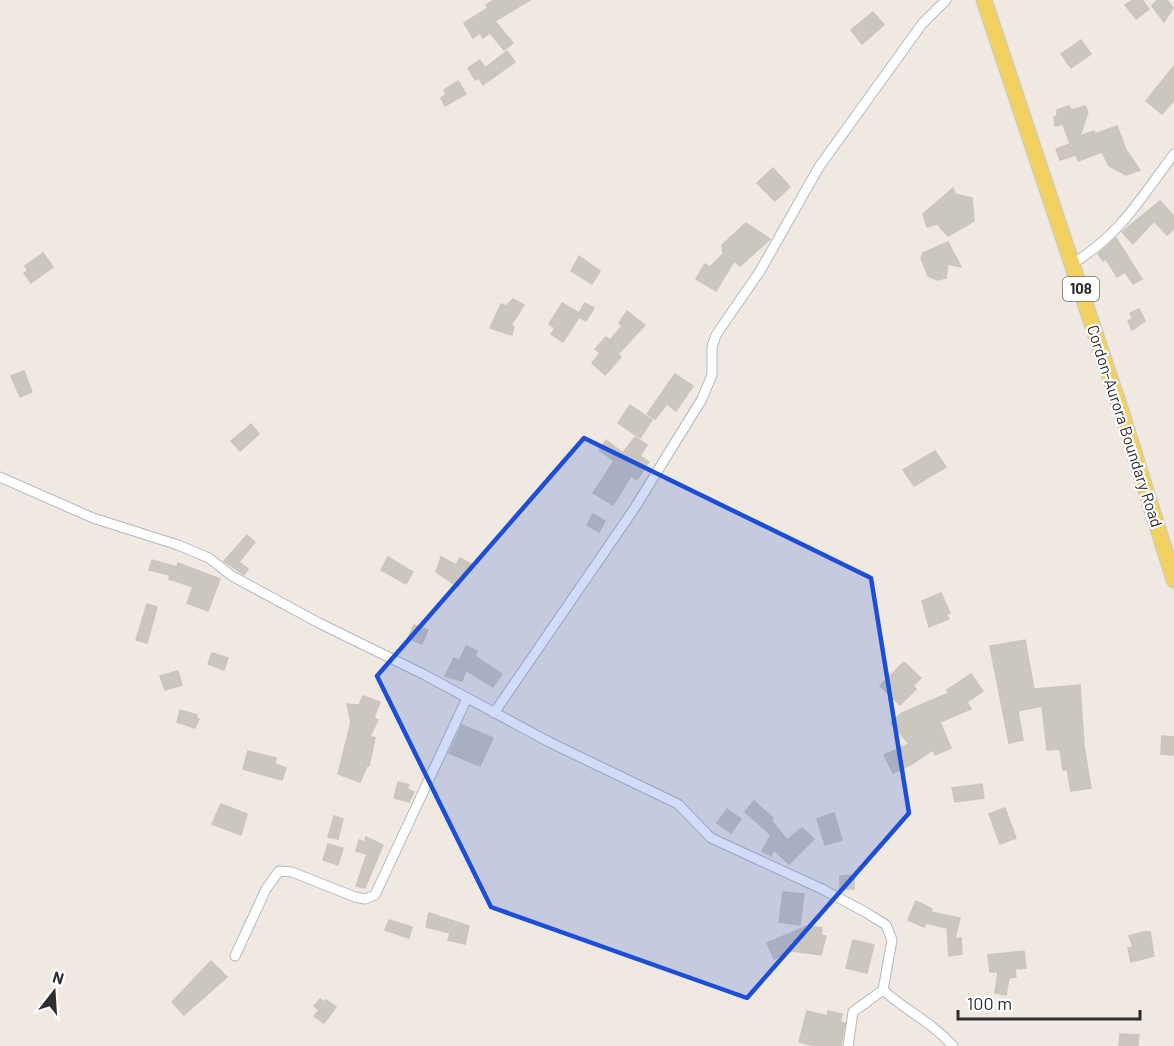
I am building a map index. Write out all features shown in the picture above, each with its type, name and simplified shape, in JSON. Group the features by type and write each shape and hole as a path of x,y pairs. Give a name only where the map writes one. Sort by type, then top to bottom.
{"main road":[{"name":"Cordon-Aurora Boundary Road","path":"984,0 1174,580"}],"street":[{"path":"494,713 634,509 702,399 712,375 711,357 716,335 760,271 819,167 922,24 946,0"},
{"path":"1072,264 1100,247 1119,229 1174,154"},
{"path":"0,477 93,518 178,545 209,558 242,581 551,743 678,804 711,838 822,889 886,925 892,940 883,990 853,1012 848,1046"},
{"path":"235,956 266,889 279,872 292,872 355,897 365,899 375,896 468,698"},
{"path":"883,990 900,1006 937,1028 953,1046"}],"highlighted area":[{"path":"584,438 871,578 909,813 747,998 491,907 377,676"}],"building":[{"path":"494,0 530,0 495,21 513,43 504,50 490,33 483,38 480,33 473,38 464,23 488,8 486,5"},
{"path":"1133,0 1142,0 1149,9 1136,19 1125,5"},
{"path":"1157,0 1167,0 1173,8 1164,22 1152,6"},
{"path":"873,12 884,25 862,44 851,30"},
{"path":"1081,40 1091,54 1071,68 1061,54"},
{"path":"507,51 515,62 483,85 479,78 475,80 468,68 480,60 485,68"},
{"path":"1174,66 1174,100 1162,114 1146,101"},
{"path":"458,81 466,94 445,106 441,98 446,94 444,90"},
{"path":"1069,106 1072,110 1085,106 1088,112 1080,136 1094,131 1095,134 1117,126 1126,150 1140,170 1126,175 1109,166 1102,152 1078,161 1076,155 1060,160 1056,149 1070,144 1063,124 1055,126 1054,117 1057,115 1057,110"},
{"path":"773,168 790,187 775,201 757,183"},
{"path":"953,188 955,194 972,198 974,221 948,236 937,224 927,227 923,214"},
{"path":"1160,201 1174,216 1174,229 1167,235 1154,221 1133,244 1122,232"},
{"path":"746,223 770,239 740,266 734,261 716,291 696,279 705,264 710,267 723,254 722,245"},
{"path":"1116,238 1142,279 1133,284 1125,272 1117,277 1106,259 1103,261 1098,254"},
{"path":"948,242 961,267 948,264 946,278 937,280 928,276 921,258 923,253"},
{"path":"43,253 53,267 31,283 24,273 28,271 25,266"},
{"path":"579,256 600,271 592,284 571,271"},
{"path":"513,299 524,305 511,325 514,327 512,335 490,328 501,304 506,306"},
{"path":"562,303 579,313 585,303 594,308 586,321 579,317 563,342 551,334 555,328 549,324"},
{"path":"1139,309 1145,321 1132,330 1128,321 1133,319 1130,313"},
{"path":"627,311 645,325 618,354 621,357 605,375 592,363 600,353 595,349 606,337 610,340 622,326 619,323"},
{"path":"24,371 32,392 20,397 11,376"},
{"path":"675,374 693,386 676,411 667,404 655,419 647,414"},
{"path":"630,405 652,420 640,438 618,423"},
{"path":"251,424 259,434 240,451 231,441"},
{"path":"635,437 647,445 640,456 649,462 637,480 631,476 613,505 593,493 614,461 599,450 606,440 623,453"},
{"path":"935,451 946,467 914,486 903,470"},
{"path":"593,514 605,521 599,532 587,525"},
{"path":"247,535 255,542 239,562 248,569 244,575 224,561"},
{"path":"388,557 413,572 406,584 381,570"},
{"path":"441,557 456,565 460,558 471,564 458,587 436,572"},
{"path":"152,560 177,567 178,563 220,579 208,611 187,603 193,587 169,579 170,575 149,570"},
{"path":"941,593 950,613 946,614 949,619 929,627 922,601"},
{"path":"147,604 157,607 147,643 136,640"},
{"path":"414,625 428,630 422,644 408,638"},
{"path":"1025,640 1034,689 1080,685 1084,746 1091,788 1071,791 1067,769 1063,770 1060,749 1047,750 1042,706 1018,711 1023,740 1009,743 990,646"},
{"path":"466,646 477,651 475,656 502,674 493,687 466,670 462,681 445,676 454,658 459,661"},
{"path":"212,653 228,658 224,670 208,664"},
{"path":"904,662 921,678 913,686 916,689 900,705 880,686"},
{"path":"178,671 182,685 165,690 160,676"},
{"path":"971,674 983,691 967,702 971,709 940,722 951,748 935,755 933,750 893,773 884,755 909,744 891,723 902,713 949,693 947,690"},
{"path":"363,696 380,702 374,718 378,720 370,736 375,738 369,766 360,782 338,774 351,722 347,704 359,705"},
{"path":"180,710 197,715 196,718 199,719 195,728 177,722"},
{"path":"462,725 493,738 480,766 449,753"},
{"path":"1162,736 1174,737 1174,755 1161,754"},
{"path":"248,751 276,758 275,764 286,768 282,780 243,769"},
{"path":"398,782 409,785 407,789 414,792 409,802 394,798"},
{"path":"982,784 984,798 955,802 952,788"},
{"path":"754,801 773,818 771,820 787,840 802,828 814,839 789,864 774,850 771,856 762,851 771,835 745,812"},
{"path":"221,804 247,814 241,835 212,824"},
{"path":"1005,808 1016,838 1000,844 989,814"},
{"path":"727,809 741,819 731,833 717,823"},
{"path":"834,813 842,840 825,845 817,819"},
{"path":"334,816 343,819 338,839 328,837"},
{"path":"366,837 383,845 365,888 356,886 367,854 356,851 359,840 365,842"},
{"path":"328,844 343,848 338,865 323,860"},
{"path":"854,875 854,889 840,889 840,876"},
{"path":"783,892 804,894 800,925 779,922"},
{"path":"916,901 932,909 931,912 960,918 955,939 961,938 962,954 949,956 947,928 926,923 924,927 908,920"},
{"path":"429,913 469,926 465,944 448,940 450,933 426,927"},
{"path":"389,920 412,927 409,938 385,930"},
{"path":"807,926 822,928 821,935 826,936 821,955 792,951 774,959 767,943"},
{"path":"1150,932 1154,956 1131,962 1128,948 1133,947 1129,936"},
{"path":"853,940 874,945 867,973 846,968"},
{"path":"1024,951 1026,968 1015,969 1016,977 1009,978 1006,995 995,993 998,972 990,972 988,955"},
{"path":"211,961 227,977 184,1015 172,1002"},
{"path":"320,999 336,1007 324,1023 314,1016 319,1010 314,1006"},
{"path":"807,1011 827,1016 828,1011 842,1014 840,1022 845,1023 841,1046 816,1046 799,1042"},
{"path":"1120,1034 1139,1035 1138,1046 1119,1046"}]}
